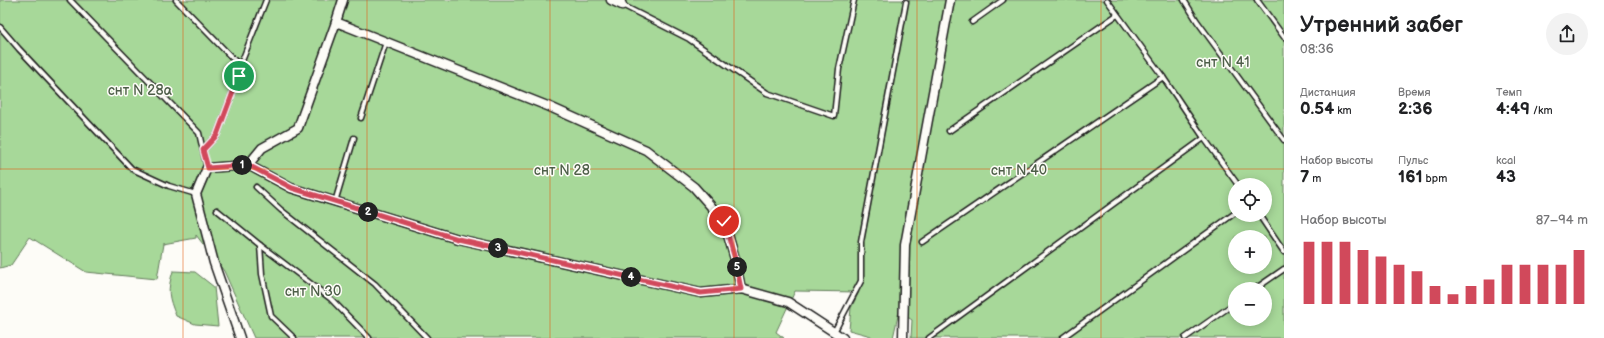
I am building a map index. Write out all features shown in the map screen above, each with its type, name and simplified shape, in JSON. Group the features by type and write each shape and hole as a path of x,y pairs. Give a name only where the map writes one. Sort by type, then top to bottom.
{"street":[{"path":"248,165 262,148 298,128 343,0"},
{"path":"611,0 623,3"},
{"path":"903,338 905,245 950,0"},
{"path":"336,22 550,107 646,150 694,187 724,221 735,259 741,289"},
{"path":"240,338 214,263 196,194 208,168 248,165 292,188 458,239 701,293 741,289 788,302 843,338"}],"lane":[{"path":"70,0 199,133 208,168"},
{"path":"176,0 240,66"},
{"path":"203,150 217,135 239,76 240,66 266,0"},
{"path":"623,3 689,39 768,93 834,116 839,69 854,0"},
{"path":"972,22 1003,0"},
{"path":"1107,0 1163,77 1233,178"},
{"path":"1184,0 1197,21 1284,140"},
{"path":"1257,0 1284,37"},
{"path":"834,332 861,281 862,242 906,2"},
{"path":"949,131 1117,15"},
{"path":"0,27 132,169 168,186 196,194"},
{"path":"361,118 386,42"},
{"path":"922,242 1163,77"},
{"path":"335,202 354,138"},
{"path":"929,338 1204,138"},
{"path":"256,187 281,210 375,284 427,338"},
{"path":"217,210 330,299 369,338"},
{"path":"1062,338 1228,218"},
{"path":"1264,222 1284,252"},
{"path":"260,245 262,274 271,316 294,338"},
{"path":"1265,282 1284,269"},
{"path":"1185,338 1228,308"}],"green space":[{"path":"0,0 1284,0 1284,338 911,338 912,320 899,311 893,338 872,338 871,336 849,330 851,308 859,292 795,291 776,332 784,338 254,338 224,271 196,235 196,238 163,244 157,279 86,272 30,237 11,265 0,268"},
{"path":"173,271 195,272 214,287 218,326 195,324 176,316 169,294"}],"route":[{"path":"239,76 217,135 203,150 208,168 248,165 292,188 458,239 701,293 741,289 735,259 724,221"}],"park label":[{"name":"снт N 41","path":"1223,62"},
{"name":"снт N 28а","path":"140,90"},
{"name":"снт N 28","path":"562,170"},
{"name":"снт N 40","path":"1019,170"},
{"name":"снт N 30","path":"313,291"}]}
